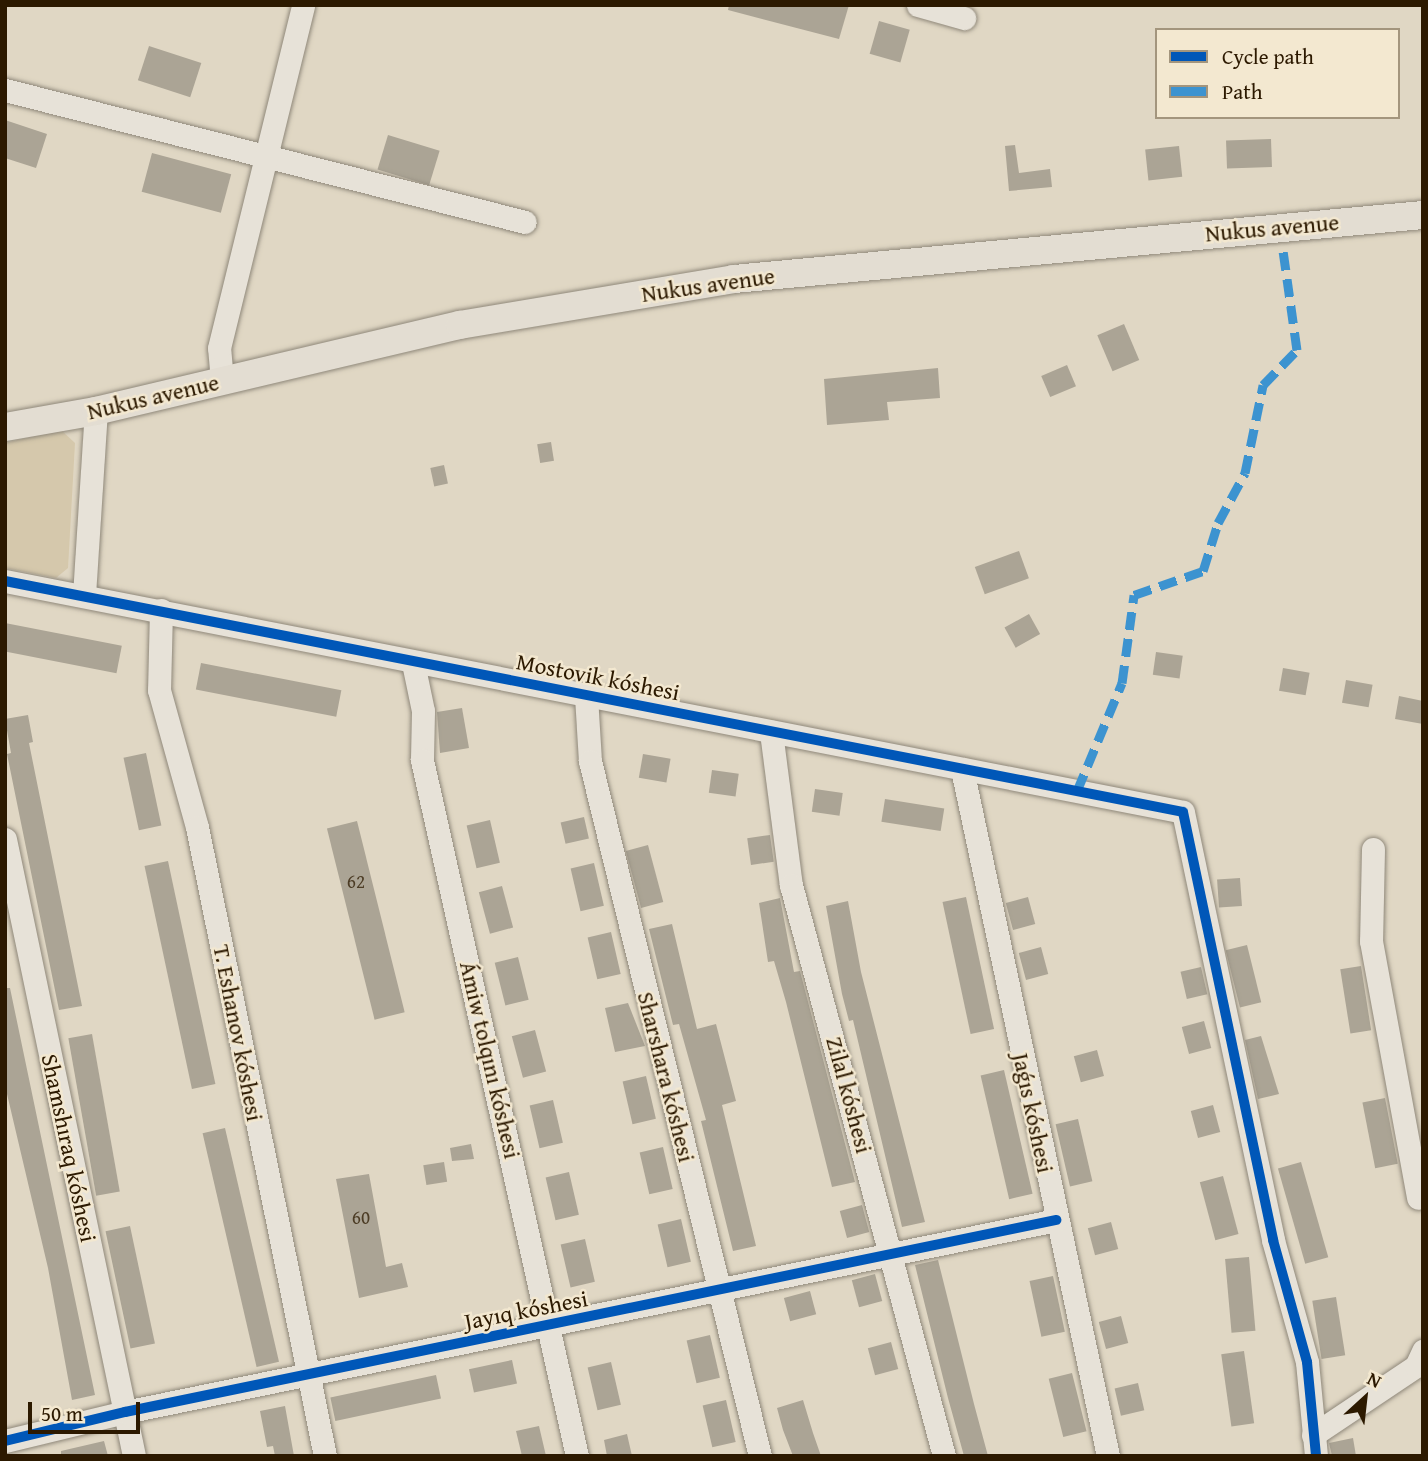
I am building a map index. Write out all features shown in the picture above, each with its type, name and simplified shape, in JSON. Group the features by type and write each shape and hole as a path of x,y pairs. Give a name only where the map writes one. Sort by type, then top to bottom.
{"main road":[{"name":"Nukus avenue","path":"5,427 96,411 460,324 734,279 1423,215"}],"street":[{"path":"222,381 219,348 303,5"},
{"path":"918,5 964,18"},
{"path":"5,90 525,222"},
{"path":"84,595 96,411"},
{"name":"Mostovik kóshesi","path":"5,581 161,610 412,663 1183,812 1273,1240 1307,1362 1314,1446"},
{"name":"T. Eshanov kóshesi","path":"161,610 159,690 197,827 306,1375 325,1456"},
{"name":"Ámiw tolqını kóshesi","path":"412,663 423,711 422,760 577,1456"},
{"name":"Sharshara kóshesi","path":"586,696 590,761 760,1456"},
{"name":"Zilal kóshesi","path":"771,732 791,885 892,1251 944,1456"},
{"name":"Jaǵıs kóshesi","path":"962,769 1108,1456"},
{"name":"Shamshıraq kóshesi","path":"5,839 134,1456"},
{"path":"1373,849 1371,941 1418,1198"},
{"name":"Jayıq kóshesi","path":"5,1441 125,1412 718,1293 892,1251 1056,1220"},
{"path":"1314,1446 1416,1366 1423,1350"}],"shaded area":[{"path":"61,430 75,443 68,568 56,578 5,568 5,443"}],"building":[{"path":"729,5 849,5 839,39 728,10"},
{"path":"879,21 910,30 900,63 870,54"},
{"path":"149,46 201,63 190,97 138,80"},
{"path":"5,120 47,134 36,168 5,158"},
{"path":"388,135 440,151 429,185 377,169"},
{"path":"1271,139 1272,167 1227,169 1226,141"},
{"path":"1015,145 1019,173 1050,169 1052,187 1009,191 1005,146"},
{"path":"1179,146 1182,177 1148,180 1145,150"},
{"path":"152,153 231,174 221,213 142,192"},
{"path":"1124,324 1139,360 1113,371 1097,335"},
{"path":"1067,365 1076,386 1050,397 1041,376"},
{"path":"938,368 940,398 887,402 889,420 827,425 824,379"},
{"path":"551,442 554,461 540,463 537,444"},
{"path":"444,465 448,484 434,486 430,468"},
{"path":"1019,551 1029,578 985,594 975,567"},
{"path":"1029,614 1040,634 1016,648 1005,628"},
{"path":"5,623 122,646 116,673 5,652"},
{"path":"1156,652 1183,656 1180,679 1153,675"},
{"path":"201,663 341,690 336,717 196,690"},
{"path":"1283,668 1310,673 1306,695 1279,691"},
{"path":"1346,680 1373,685 1369,707 1342,703"},
{"path":"1399,696 1423,701 1423,724 1395,719"},
{"path":"462,708 469,748 440,753 437,712"},
{"path":"28,715 33,742 29,743 82,1006 59,1010 7,754 11,753 5,719"},
{"path":"146,753 161,825 139,830 124,758"},
{"path":"643,754 671,759 666,782 639,778"},
{"path":"712,770 739,774 736,797 709,793"},
{"path":"815,789 843,793 840,816 812,812"},
{"path":"885,799 944,808 941,831 881,822"},
{"path":"584,817 589,838 566,844 561,822"},
{"path":"490,820 500,863 477,868 467,825"},
{"path":"357,821 405,1012 375,1020 327,828"},
{"path":"770,835 774,862 751,865 747,838"},
{"path":"648,845 663,902 641,908 626,851"},
{"path":"168,861 215,1084 192,1089 145,866"},
{"path":"594,863 604,906 581,911 571,868"},
{"path":"1240,878 1242,906 1219,908 1217,880"},
{"path":"502,886 513,928 490,934 479,892"},
{"path":"966,897 994,1029 971,1034 943,902"},
{"path":"1028,897 1035,924 1013,930 1006,903"},
{"path":"780,898 794,972 800,971 855,1182 832,1187 786,1002 774,961 768,962 759,903"},
{"path":"848,901 861,972 925,1222 902,1227 853,1020 849,1021 842,994 826,906"},
{"path":"672,924 697,1029 716,1024 736,1101 722,1105 756,1246 733,1251 701,1121 706,1120 679,1024 673,1025 649,929"},
{"path":"611,932 621,974 597,979 588,937"},
{"path":"1247,945 1261,1002 1240,1008 1226,950"},
{"path":"1041,947 1048,974 1026,980 1019,953"},
{"path":"518,957 529,1000 505,1005 495,963"},
{"path":"1361,966 1371,1030 1350,1033 1340,969"},
{"path":"1201,967 1207,994 1187,999 1181,972"},
{"path":"5,988 10,988 95,1395 72,1400 48,1268 7,1094"},
{"path":"628,1003 645,1046 615,1052 605,1008"},
{"path":"1204,1021 1211,1048 1189,1054 1182,1027"},
{"path":"535,1030 546,1072 523,1078 512,1036"},
{"path":"92,1034 120,1192 96,1196 68,1038"},
{"path":"1261,1036 1279,1094 1258,1099 1245,1040"},
{"path":"1097,1050 1104,1076 1081,1082 1074,1056"},
{"path":"1004,1070 1033,1194 1009,1199 981,1075"},
{"path":"646,1076 656,1119 633,1124 623,1081"},
{"path":"1385,1098 1398,1164 1375,1168 1362,1102"},
{"path":"553,1100 563,1143 540,1148 530,1105"},
{"path":"1213,1105 1220,1132 1198,1138 1191,1111"},
{"path":"1078,1119 1092,1181 1070,1187 1056,1124"},
{"path":"225,1128 279,1362 257,1367 203,1133"},
{"path":"471,1144 474,1159 452,1161 450,1148"},
{"path":"663,1147 673,1189 649,1194 640,1152"},
{"path":"444,1162 447,1182 426,1185 423,1165"},
{"path":"1301,1162 1328,1257 1305,1264 1278,1169"},
{"path":"569,1172 579,1215 556,1220 546,1177"},
{"path":"369,1174 386,1267 402,1263 408,1287 359,1298 336,1179"},
{"path":"1223,1176 1239,1234 1215,1240 1200,1182"},
{"path":"862,1205 869,1232 847,1238 840,1211"},
{"path":"681,1219 691,1262 668,1267 658,1224"},
{"path":"1111,1222 1118,1249 1095,1255 1088,1228"},
{"path":"130,1226 155,1343 130,1349 106,1231"},
{"path":"585,1239 595,1282 571,1287 561,1245"},
{"path":"1249,1257 1255,1331 1232,1333 1225,1259"},
{"path":"938,1260 988,1456 964,1456 948,1398 915,1265"},
{"path":"875,1274 882,1301 859,1307 852,1280"},
{"path":"1053,1276 1065,1332 1041,1337 1030,1281"},
{"path":"810,1291 816,1314 790,1321 784,1298"},
{"path":"1336,1297 1345,1355 1322,1359 1312,1301"},
{"path":"1121,1316 1128,1343 1106,1349 1099,1322"},
{"path":"710,1335 720,1378 697,1383 687,1340"},
{"path":"891,1342 898,1369 875,1375 868,1348"},
{"path":"1244,1351 1254,1423 1231,1426 1221,1354"},
{"path":"512,1360 517,1383 474,1393 469,1369"},
{"path":"611,1362 621,1405 598,1410 588,1367"},
{"path":"1072,1373 1087,1431 1063,1437 1049,1379"},
{"path":"436,1375 441,1398 335,1421 330,1397"},
{"path":"1138,1383 1144,1410 1121,1416 1115,1388"},
{"path":"726,1400 736,1442 712,1447 703,1405"},
{"path":"803,1400 821,1456 793,1456 783,1430 777,1408"},
{"path":"285,1406 294,1456 275,1456 273,1446 267,1447 260,1411"},
{"path":"539,1426 546,1456 522,1456 516,1431"},
{"path":"627,1434 632,1456 607,1456 604,1440"},
{"path":"1353,1438 1356,1456 1332,1456 1329,1443"},
{"path":"104,1441 108,1456 61,1456 61,1451"}],"marked path":[{"path":"1077,791 1122,683 1134,595 1203,571 1218,523 1245,473 1263,385 1297,350 1283,250"}],"cycle path":[{"path":"5,581 1183,812 1273,1240 1307,1362 1316,1456"},
{"path":"5,1441 125,1412 1056,1220"}]}
